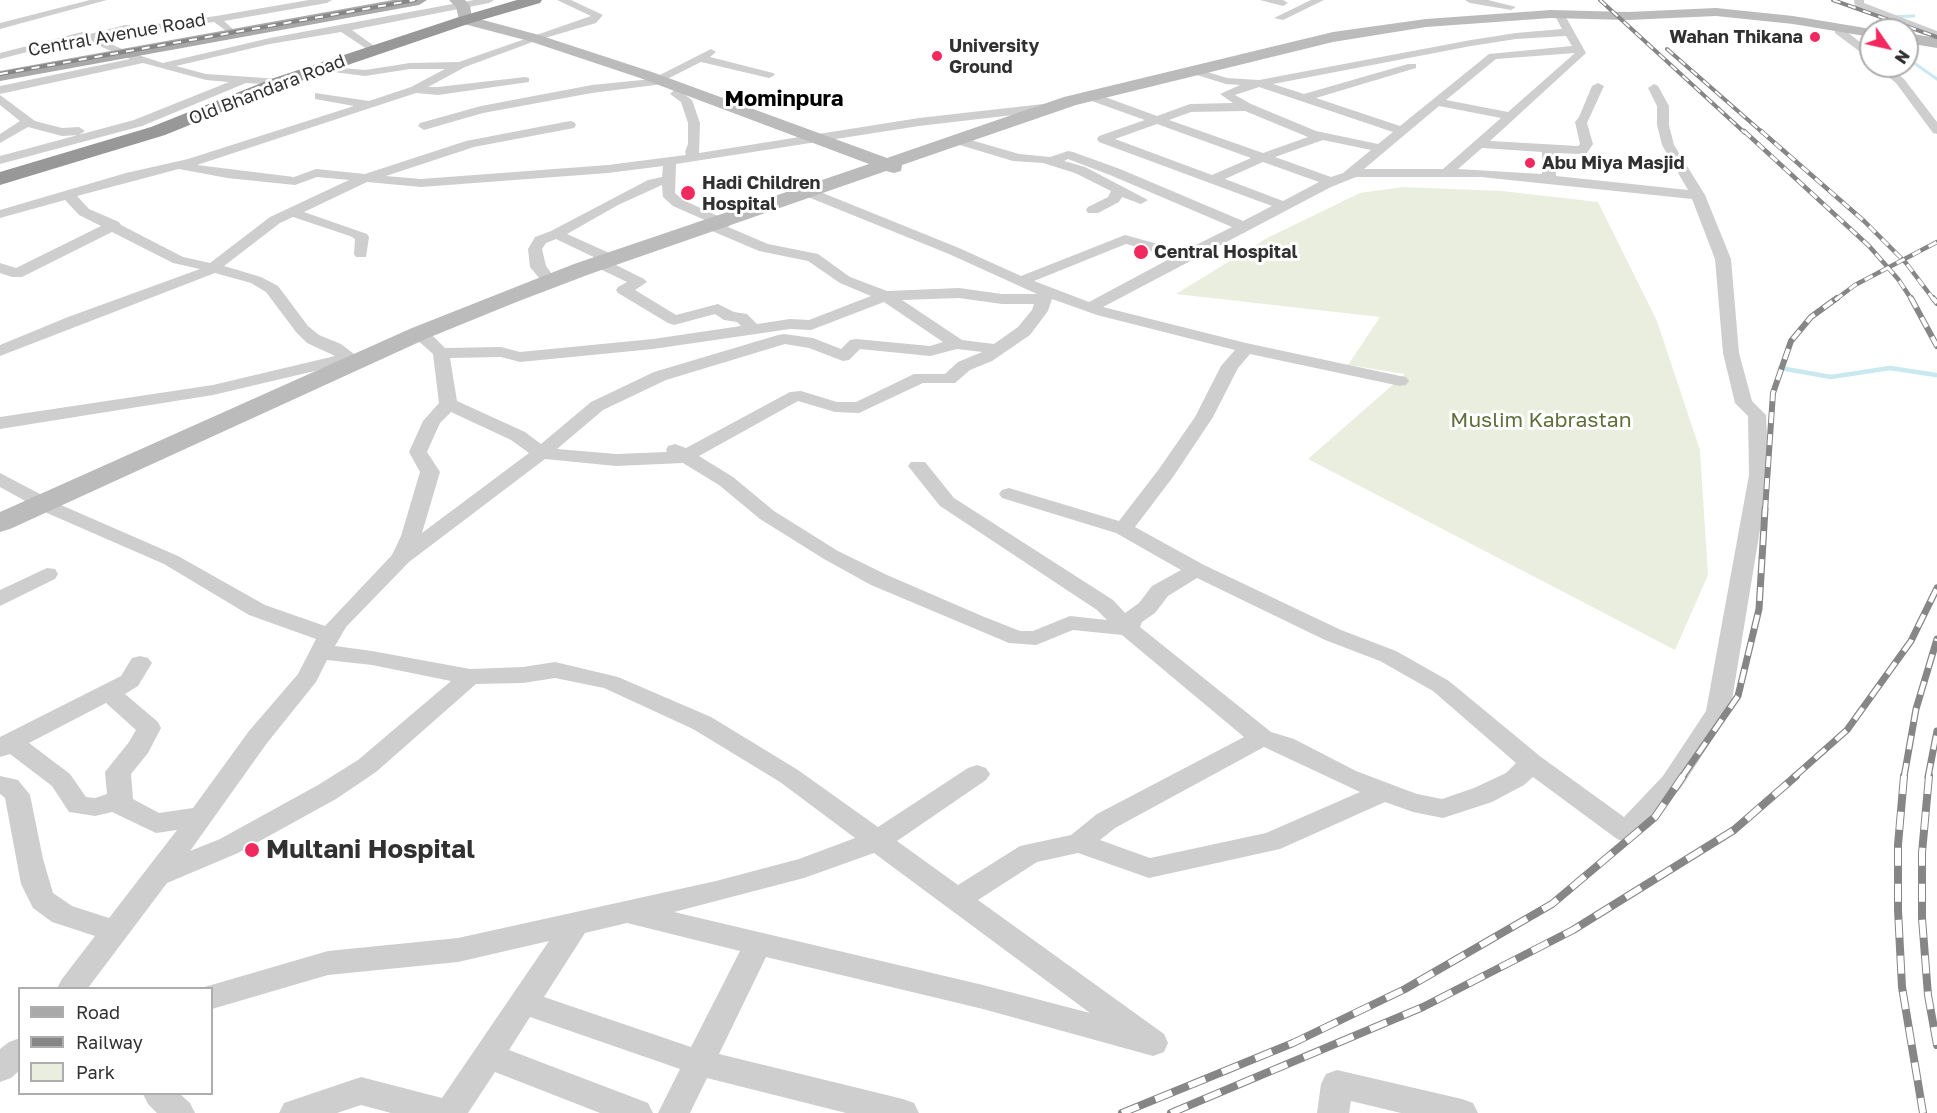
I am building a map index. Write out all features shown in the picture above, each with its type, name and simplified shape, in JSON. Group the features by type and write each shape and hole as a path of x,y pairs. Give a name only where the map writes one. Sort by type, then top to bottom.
{"highway":[{"name":"Old Bhandara Road","path":"0,178 158,130 280,82 374,50 461,9 534,0"}],"main road":[{"name":"Central Avenue Road","path":"0,76 119,51 148,51 222,25 399,0"},
{"name":"Central Avenue Road","path":"0,70 74,56 273,28 419,0"},
{"path":"960,141 1093,97 1280,52 1520,8 1555,14 1601,15 1716,12 1859,30"},
{"path":"461,9 534,38 666,82 890,166"},
{"path":"74,56 88,50 89,38 148,51"},
{"path":"1919,40 1937,44"},
{"path":"429,341 549,281 890,166 1052,106 1201,73 1239,62"},
{"path":"0,523 48,506 368,357 429,341 608,262"},
{"path":"0,535 48,506"}],"street":[{"path":"0,26 102,0"},
{"path":"0,56 89,38 125,28 222,25 322,0"},
{"path":"163,66 286,38 461,9 489,0"},
{"path":"0,214 204,158 370,105 415,89 461,65 534,38 592,21 598,15 562,0"},
{"path":"1265,0 1282,3"},
{"path":"1279,18 1319,0"},
{"path":"1470,0 1520,8"},
{"path":"1859,0 1859,5 1937,35"},
{"path":"1446,174 1581,53 1571,32 1555,14"},
{"path":"0,20 51,28 89,38 119,51"},
{"path":"273,28 286,38"},
{"path":"1844,28 1839,31 1859,47"},
{"path":"343,29 374,50"},
{"path":"1241,107 1226,94 1259,83 1482,41 1571,32"},
{"path":"1472,58 1579,49"},
{"path":"0,90 148,51 163,66 206,77 280,82"},
{"path":"424,126 481,110 592,89 666,82 705,55 769,75"},
{"path":"1347,176 1493,56"},
{"path":"474,60 499,68 555,96"},
{"path":"1304,98 1431,61 1451,60"},
{"path":"325,68 365,73 410,66 461,65"},
{"path":"1201,73 1226,81 1259,83 1402,130"},
{"path":"1896,78 1937,130"},
{"path":"4,159 156,116 244,80"},
{"path":"415,89 438,91 525,80"},
{"path":"666,82 681,91 676,94 686,100 694,123 694,144 691,152 696,157"},
{"path":"1479,144 1582,150 1587,144 1581,122 1585,118 1598,86"},
{"path":"1009,494 1123,529 1196,570 1333,635 1388,656 1441,686 1532,763 1626,832 1672,782 1718,712 1759,475 1757,415 1744,403 1731,353 1723,259 1698,195 1668,145 1663,125 1663,106 1654,88"},
{"path":"342,90 323,96 370,105"},
{"path":"438,91 481,110"},
{"path":"1093,97 1332,182"},
{"path":"0,99 28,122 62,132 74,130 90,135"},
{"path":"1437,102 1510,116"},
{"path":"549,281 538,267 535,249 540,240 556,234 598,209 653,183 669,171 696,157 812,137 1052,106"},
{"path":"1181,130 1241,107"},
{"path":"1285,206 1103,139 1190,108 1241,107 1322,136 1380,148"},
{"path":"456,117 478,143"},
{"path":"0,126 28,122"},
{"path":"0,139 28,122"},
{"path":"0,351 74,320 207,272 266,226 365,178 433,155 478,143 570,125"},
{"path":"1214,179 1261,158 1322,136"},
{"path":"960,141 1018,158 1050,161 1080,170 1088,176 1141,200"},
{"path":"183,148 204,158"},
{"path":"1548,149 1549,179"},
{"path":"1050,161 1068,155 1115,172 1245,227"},
{"path":"4,159 32,169"},
{"path":"180,165 227,174 295,181 316,173 421,183 608,169 617,179 669,171"},
{"path":"669,171 668,194 678,203 764,248 813,257 845,280 885,296 957,344"},
{"path":"1090,308 1186,256 1354,173 1481,173 1698,195"},
{"path":"1093,210 1114,200 1118,190"},
{"path":"810,193 954,251 1022,281 1044,295 1246,348 1400,381"},
{"path":"67,195 79,204 84,212 114,225 114,229 178,260 197,266 214,267 256,280 272,289 302,329 313,339 368,357"},
{"path":"291,212 362,237 361,254"},
{"path":"0,268 17,274 114,225"},
{"path":"556,234 639,282 624,290 674,320 718,309 730,317 741,317 754,330"},
{"path":"1022,281 1125,239 1186,256"},
{"path":"959,293 1002,299 1044,295 1040,311 1024,331 986,357 964,366 949,379 920,378 859,408 835,407 796,396 783,400 679,452 616,460 541,453 518,436 448,404 429,341 531,357 642,346 790,324 811,325 885,296 959,293"},
{"path":"73,987 201,817 258,737 308,677 338,623 401,558 541,453 597,405 660,376 783,339 813,343 843,356 856,344 930,351 957,344 997,349"},
{"path":"1123,529 1198,426 1230,366 1246,348"},
{"path":"0,423 213,390 368,357"},
{"path":"401,558 411,536 430,472 418,452 432,421 448,404"},
{"path":"679,452 726,481 767,515 831,555 879,580 1006,634 1017,638 1036,638 1070,623 1128,629"},
{"path":"918,466 947,502 1105,605 1128,629 1262,738 1285,745 1347,777 1384,792 1413,803 1443,809 1483,795 1515,779 1532,763"},
{"path":"0,479 48,506 171,560 257,610 325,644 372,658 470,677 524,675 555,670 610,682 702,723 789,776 1153,1043 983,997 625,911"},
{"path":"1128,629 1132,618 1147,609 1160,591 1196,570"},
{"path":"0,599 47,574"},
{"path":"5,745 130,681 140,663"},
{"path":"157,876 229,846 327,792 367,766 470,677"},
{"path":"108,692 149,728 139,747 118,772 121,805 156,823 201,817"},
{"path":"957,899 1030,853 1079,843 1106,821 1262,738"},
{"path":"5,745 61,780 78,805 95,807 121,800"},
{"path":"213,997 328,963 458,950 716,892 793,871 877,841 977,774"},
{"path":"0,785 9,786 17,795 31,867 43,900 62,914 115,931"},
{"path":"1079,843 1149,868 1271,842 1384,792"},
{"path":"296,1113 361,1091 448,1113 577,922"},
{"path":"674,1113 759,943"},
{"path":"523,1002 700,1064 903,1113"},
{"path":"0,1070 18,1053"},
{"path":"488,1055 637,1113"},
{"path":"0,1070 18,1068"},
{"path":"1334,1113 1337,1084 1462,1113"},
{"path":"160,1095 179,1113"}],"green space":[{"name":"Muslim Kabrastan","path":"1403,187 1502,191 1598,202 1657,321 1700,450 1708,575 1675,650 1308,459 1405,374 1348,365 1380,317 1176,294 1267,238 1360,193"}],"waterway":[{"path":"1881,18 1914,16"},
{"path":"1919,66 1937,79"},
{"path":"1780,368 1831,377 1890,368 1936,375"}],"railway":[{"path":"0,74 415,0"},
{"path":"1600,0 1745,133"},
{"path":"1833,0 1937,37"},
{"path":"1667,49 1763,133"},
{"path":"1744,131 1869,246 1888,268"},
{"path":"1761,131 1864,221 1903,260"},
{"path":"1903,260 1937,242"},
{"path":"1888,268 1903,260"},
{"path":"1903,260 1934,300"},
{"path":"1835,300 1855,285 1888,268"},
{"path":"1888,268 1912,300"},
{"path":"1765,511 1773,393 1791,341 1811,317 1837,298"},
{"path":"1911,298 1937,346"},
{"path":"1933,298 1937,303"},
{"path":"1682,777 1738,696 1759,609 1765,509"},
{"path":"1794,777 1847,730 1911,641 1937,588"},
{"path":"1904,777 1916,709 1937,639"},
{"path":"1928,777 1937,731"},
{"path":"1122,1113 1293,1043 1405,989 1552,904 1655,817 1683,776"},
{"path":"1171,1113 1423,1007 1573,930 1734,830 1796,776"},
{"path":"1904,776 1898,845 1898,910 1902,987 1923,1113"},
{"path":"1929,776 1922,853 1922,918 1928,995 1937,1045"}],"place":[{"name":"Wahan Thikana","path":"1815,37"},
{"name":"University Ground","path":"937,56"},
{"name":"Abu Miya Masjid","path":"1530,163"},
{"name":"Hadi Children Hospital","path":"688,193"},
{"name":"Central Hospital","path":"1141,252"},
{"name":"Multani Hospital","path":"252,850"}],"district":[{"name":"Mominpura","path":"784,99"}]}
